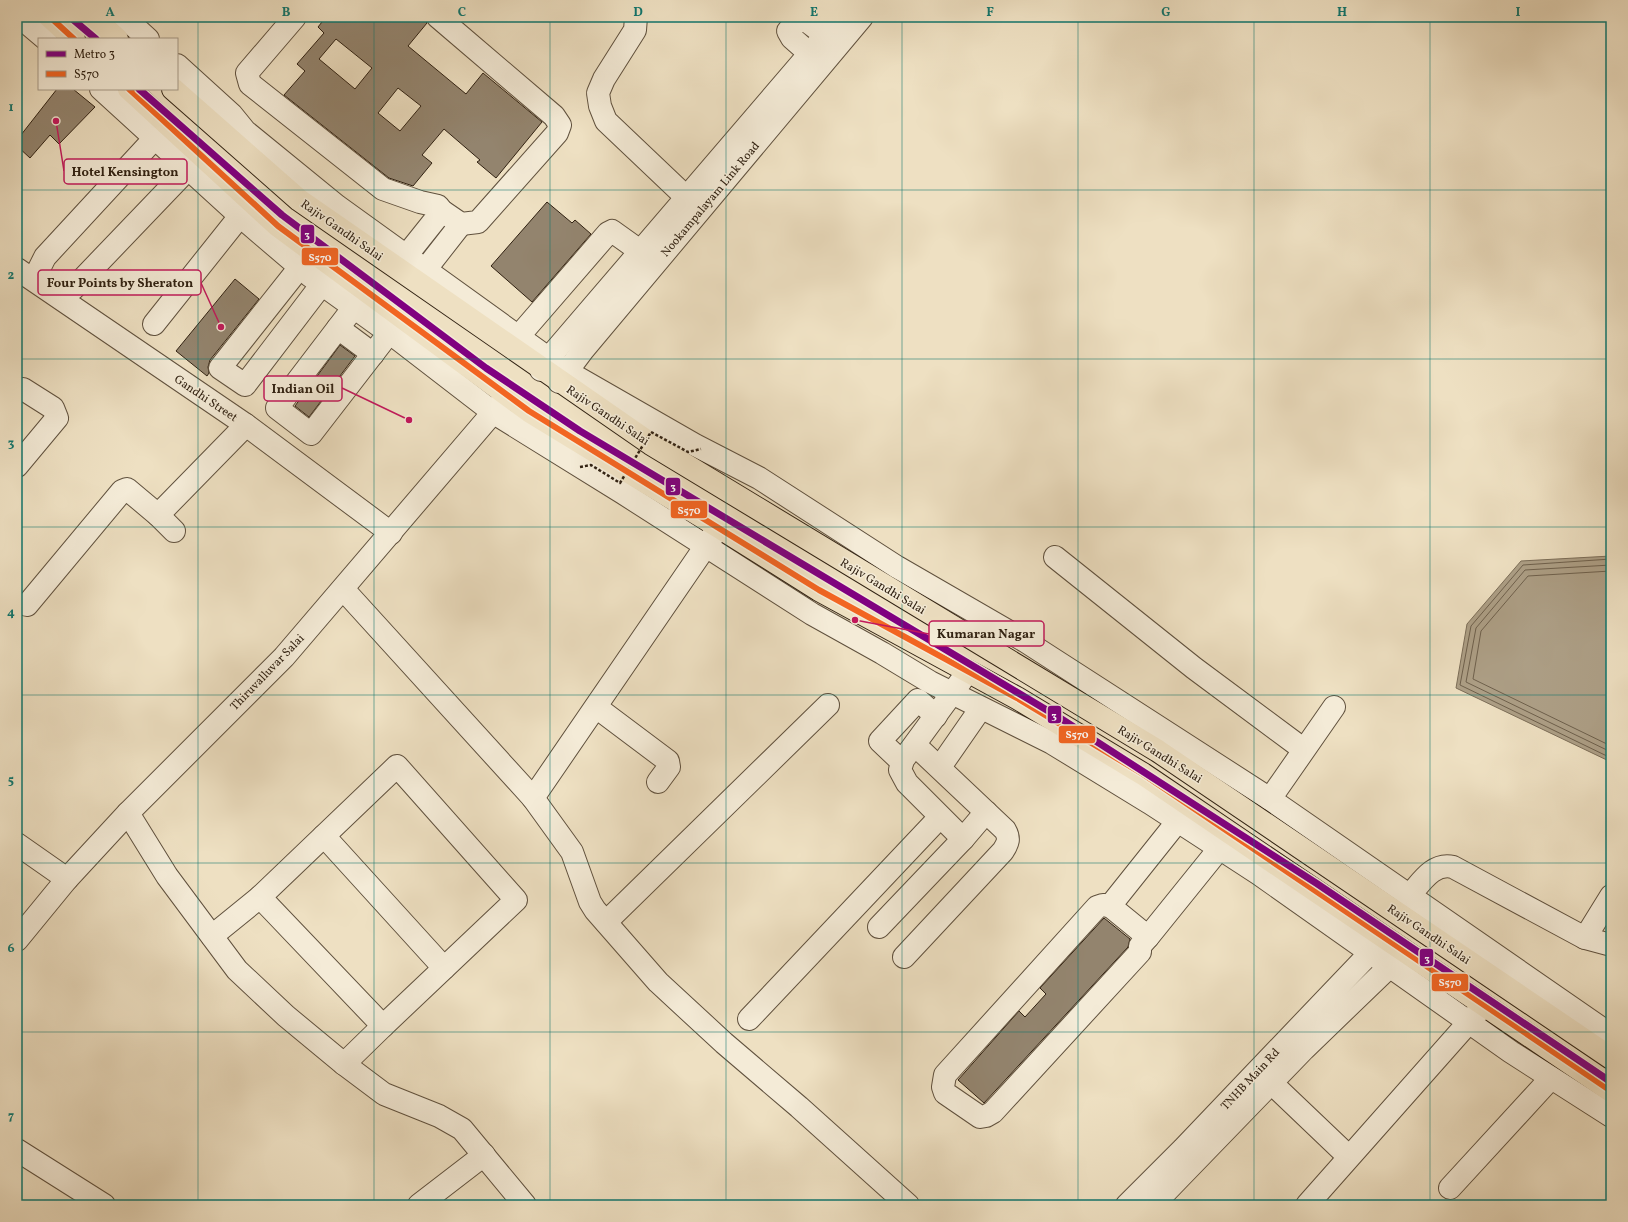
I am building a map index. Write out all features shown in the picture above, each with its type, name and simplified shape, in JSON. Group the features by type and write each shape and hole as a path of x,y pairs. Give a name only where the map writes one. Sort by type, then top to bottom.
{"main road":[{"path":"50,17 73,38"},
{"path":"93,17 116,38"},
{"path":"130,90 278,226 529,412 719,527 819,590 968,672 1143,774 1485,1004 1611,1091"},
{"name":"Rajiv Gandhi Salai","path":"175,90 299,200 545,364 651,444 1164,755 1611,1058"},
{"path":"1083,738 1096,714"}],"street":[{"path":"20,17 45,38"},
{"path":"124,17 147,38"},
{"path":"284,21 247,73 250,84 383,189 420,202 438,206 442,211 461,224 478,222 557,133 560,125 554,116 438,17"},
{"path":"636,17 635,30 604,79 598,93 600,106 606,121 686,197"},
{"name":"Nookampalayam Link Road","path":"545,364 841,17"},
{"name":"Nookampalayam Link Road","path":"562,376 862,17"},
{"path":"810,53 792,38 788,31 800,19 804,19 825,35"},
{"path":"178,66 232,115 245,130 337,206 518,337 545,364"},
{"path":"102,90 240,216 300,267 494,413 812,614 930,682 1052,743 1150,803 1259,874 1468,1022 1551,1078 1611,1116"},
{"path":"154,138 45,257 38,271 39,277 44,282 60,292 67,292 73,289 188,169"},
{"path":"406,256 442,211"},
{"path":"154,324 240,216"},
{"path":"425,270 461,224"},
{"path":"518,337 608,233 612,231 640,251"},
{"path":"300,267 220,368 245,386 322,284"},
{"name":"Gandhi Street","path":"17,269 246,425 391,533"},
{"path":"354,307 278,408 311,434 389,333"},
{"path":"338,328 373,354"},
{"path":"562,376 759,478 897,567 1025,641 1270,799 1409,896 1497,954 1611,1035"},
{"path":"17,390 23,389 53,408 56,418 17,466"},
{"name":"Thiruvalluvar Salai","path":"17,940 67,879 128,813 284,657 494,413 507,395"},
{"path":"158,515 246,425"},
{"path":"27,605 122,490 127,489 158,515 174,531"},
{"path":"533,798 719,527"},
{"path":"1055,558 1194,668 1303,750"},
{"path":"343,589 533,798 572,852 590,902 658,982 724,1043 799,1107 908,1205"},
{"path":"963,839 940,817 902,776 900,770 902,762 968,672"},
{"path":"902,762 880,741 918,700 936,716"},
{"path":"606,922 828,705"},
{"path":"596,707 668,761 669,767 658,782"},
{"path":"940,767 982,708"},
{"path":"1270,799 1334,708"},
{"path":"904,957 1006,847 1008,836 1005,830 915,745"},
{"path":"212,936 260,897 397,766 516,900 344,1064"},
{"path":"879,927 963,839 986,812"},
{"path":"128,813 167,876 237,970 286,1016 344,1064 384,1094 438,1116 462,1129 525,1205"},
{"path":"749,1019 940,817"},
{"path":"1110,906 1177,822"},
{"path":"324,836 444,968"},
{"path":"17,844 67,879"},
{"path":"1148,937 1110,906 1103,905 1097,907 945,1075 943,1087 945,1092 980,1117 986,1116 993,1112 1140,952 1140,946 1148,937 1219,849"},
{"path":"1409,896 1434,869 1446,866 1453,867 1585,938 1611,946"},
{"path":"1585,938 1611,896"},
{"path":"260,897 383,1026"},
{"name":"TNHB Main Rd","path":"1153,1205 1265,1077 1371,952"},
{"name":"TNHB Main Rd","path":"1127,1205 1184,1149 1389,967"},
{"path":"1306,1205 1348,1156 1485,1004"},
{"path":"1265,1077 1348,1156"},
{"path":"1450,1188 1551,1078"},
{"path":"17,1150 104,1205"},
{"path":"419,1205 484,1155"}],"path":[{"path":"580,467 591,465 620,483 651,432 688,452 701,449"}],"water":[{"path":"1611,556 1611,762 1456,688 1467,624 1521,561"}],"building":[{"path":"326,17 421,17 427,23 408,46 466,94 483,73 542,122 496,178 477,162 480,160 444,129 422,155 432,163 413,186 389,178 284,95 305,71 297,64 324,33 318,27","holes":["336,39 372,68 355,89 319,59","398,88 421,106 400,131 378,113"]},
{"path":"56,90 74,90 95,107 59,144 50,135 30,158 17,146 17,140"},
{"path":"547,202 572,223 575,220 591,234 532,302 491,266"},
{"path":"235,279 259,299 210,360 208,367 209,373 207,376 176,351"},
{"path":"340,345 355,356 309,417 295,406"},
{"path":"1104,918 1130,939 1128,947 984,1103 958,1080 1019,1011 1025,1017 1046,994 1040,988"}],"metro line":[{"name":"3","path":"70,17 95,38"},
{"name":"3","path":"140,90 282,215 486,368 580,431 1060,718 1316,883 1611,1082"}],"transit line":[{"name":"S570","path":"50,17 73,38"},
{"name":"S570","path":"130,90 278,226 529,411 819,590 1017,698 1143,774 1611,1091"}],"place":[{"name":"Hotel Kensington","path":"56,121"},
{"name":"Four Points by Sheraton","path":"221,327"},
{"name":"Indian Oil","path":"409,420"},
{"name":"Kumaran Nagar","path":"855,620"}]}
